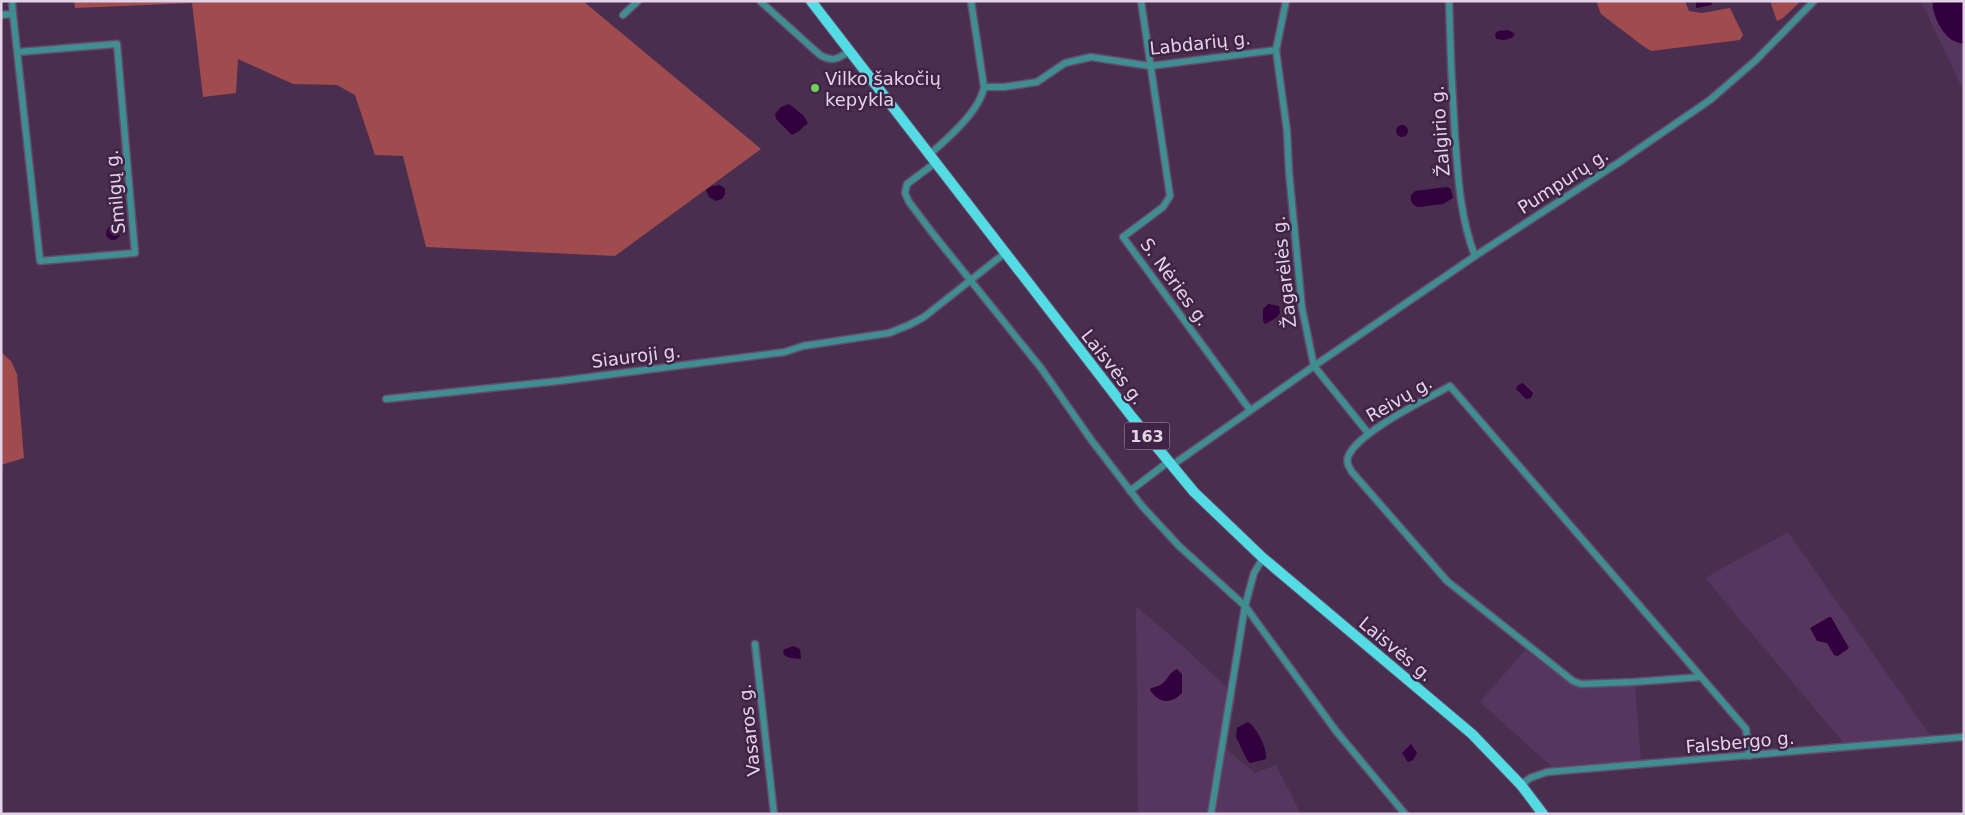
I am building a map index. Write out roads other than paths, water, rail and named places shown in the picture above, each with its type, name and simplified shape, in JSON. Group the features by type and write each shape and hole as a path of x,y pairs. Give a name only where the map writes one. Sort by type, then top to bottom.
{"main road":[{"name":"Laisvės g.","path":"811,1 1169,464 1207,506 1263,558 1451,715 1495,756 1521,785 1542,814"}],"street":[{"name":"Smilgų g.","path":"12,1 40,261 135,253 117,44 18,52"},
{"path":"623,15 638,1"},
{"path":"760,1 805,42 827,59 841,58 849,51"},
{"path":"971,1 984,87 983,94 976,106 932,159 907,184 905,193 909,202 1041,368 1092,442 1130,491 1179,546 1244,606 1336,731 1405,814"},
{"name":"S. Nėries g.","path":"1141,1 1170,196 1163,207 1123,238 1250,410"},
{"name":"Žagarėlės g.","path":"1286,1 1276,50 1288,131 1298,270 1307,337 1314,366"},
{"name":"Žalgirio g.","path":"1449,1 1451,75 1460,203 1467,236 1475,256"},
{"name":"Pumpurų g.","path":"1314,366 1475,256 1618,163 1710,100 1756,60 1814,1"},
{"path":"1,15 13,14"},
{"name":"Labdarių g.","path":"984,87 1004,87 1037,82 1065,63 1091,57 1150,66 1276,50"},
{"name":"Siauroji g.","path":"386,399 568,380 785,352 803,346 889,333 924,317 1005,253"},
{"path":"1130,491 1314,366 1368,433"},
{"name":"Reivų g.","path":"1701,677 1581,684 1573,681 1447,581 1352,472 1348,466 1348,459 1368,433 1450,386 1746,729 1749,756"},
{"path":"1211,814 1244,606 1254,573 1263,558"},
{"name":"Vasaros g.","path":"755,644 774,814"},
{"name":"Falsbergo g.","path":"1521,785 1530,778 1547,772 1964,737"}],"place":[{"name":"Vilko šakočių kepykla","path":"815,88"}]}
